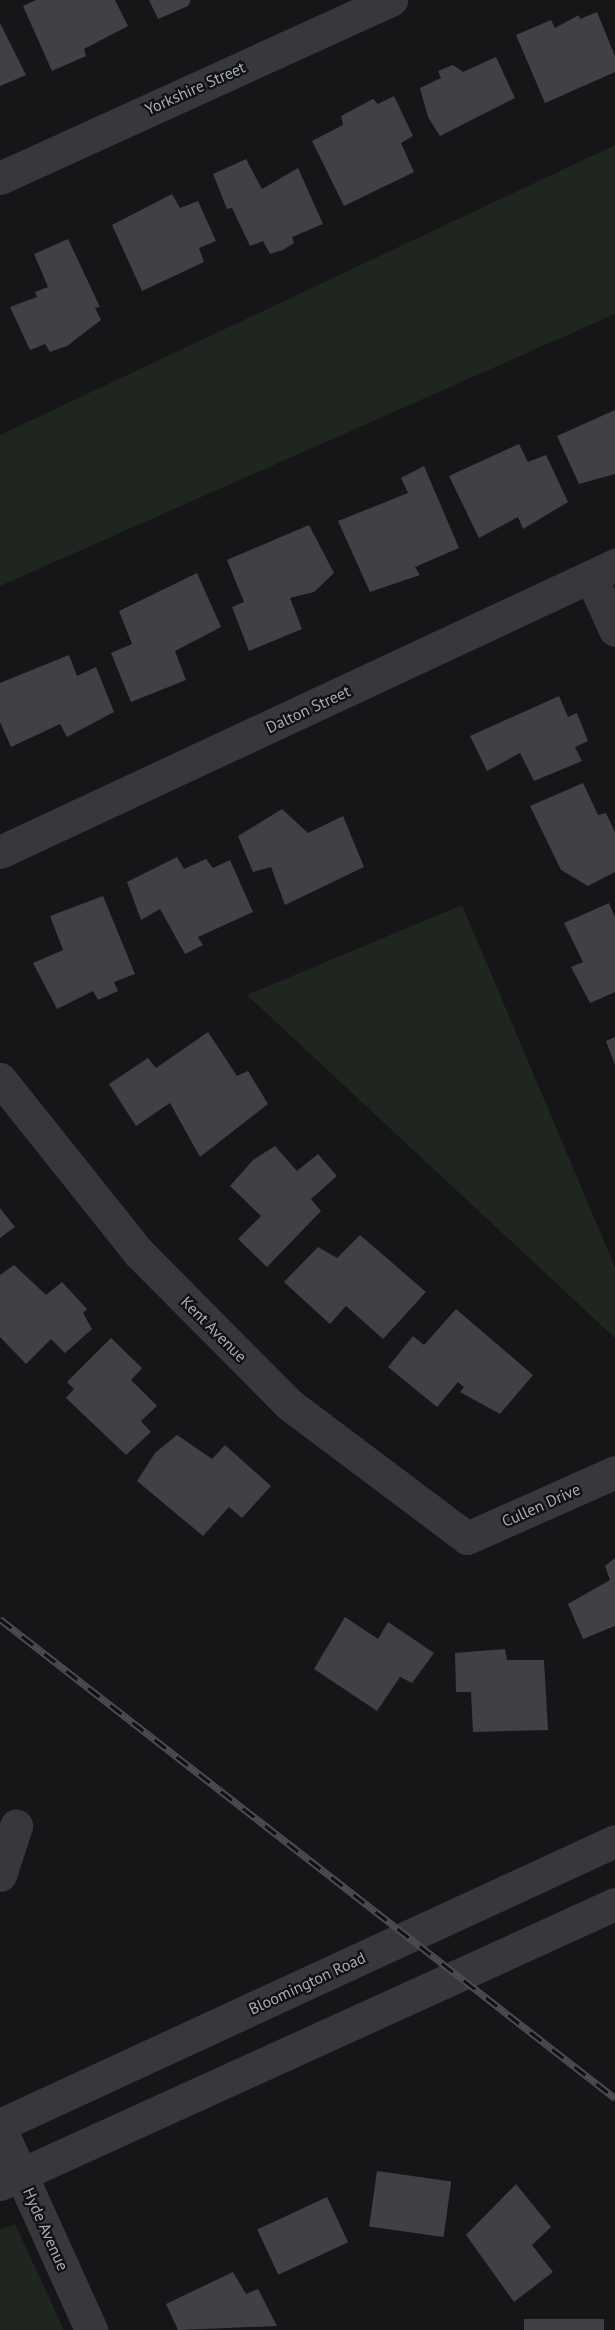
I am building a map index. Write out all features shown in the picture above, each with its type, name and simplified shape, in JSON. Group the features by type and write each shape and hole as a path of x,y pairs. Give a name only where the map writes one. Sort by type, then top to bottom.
{"street":[{"name":"Yorkshire Street","path":"0,178 391,0"},
{"path":"603,571 615,630"},
{"name":"Dalton Street","path":"0,852 603,571"},
{"name":"Kent Avenue","path":"0,1079 139,1253 290,1405 467,1538"},
{"name":"Cullen Drive","path":"467,1538 615,1472"},
{"path":"0,1875 16,1826"},
{"name":"Bloomington Road","path":"0,2126 615,1841"},
{"path":"11,2179 615,1904"},
{"name":"Hyde Avenue","path":"0,2126 11,2179 91,2330"}],"shaded area":[{"path":"615,145 615,314 0,586 0,435"},
{"path":"462,905 615,1267 615,1338 247,995"},
{"path":"15,2224 64,2330 0,2330 0,2230"}],"building":[{"path":"36,0 115,0 128,26 84,49 86,56 52,71 23,6"},
{"path":"149,0 191,0 188,6 158,19"},
{"path":"597,12 615,56 615,72 545,103 516,35 551,20 555,28 579,15 580,19"},
{"path":"0,23 26,75 0,86"},
{"path":"496,57 515,98 440,136 428,117 420,88 441,78 438,71 453,65 463,72"},
{"path":"394,96 413,136 401,143 414,172 344,206 312,141 343,125 341,116 373,99 378,104"},
{"path":"246,159 262,189 298,168 323,224 292,237 294,243 270,254 263,241 250,246 232,208 227,209 213,174"},
{"path":"172,194 180,208 198,201 216,241 199,248 204,262 142,291 112,225"},
{"path":"68,239 100,307 95,308 101,320 67,346 50,352 45,344 30,350 10,307 37,297 35,292 48,287 34,254"},
{"path":"615,410 615,474 579,484 557,436"},
{"path":"519,444 528,462 546,455 568,502 523,529 518,517 479,538 449,476"},
{"path":"424,466 459,548 415,567 420,575 370,592 338,521 408,493 401,478"},
{"path":"309,525 334,573 314,592 290,598 302,629 249,651 232,607 244,602 227,560"},
{"path":"197,573 221,627 175,651 186,680 131,702 111,653 132,644 119,611"},
{"path":"69,655 77,676 96,667 114,712 67,737 60,724 11,747 0,722 0,683"},
{"path":"559,696 568,717 577,713 588,741 575,747 582,761 534,781 520,753 487,771 470,736"},
{"path":"583,783 598,815 606,813 615,832 615,872 588,886 561,870 530,806"},
{"path":"282,809 308,833 343,816 364,867 285,905 271,867 253,872 238,836"},
{"path":"177,857 184,869 206,859 213,868 230,860 253,912 198,937 203,945 185,954 160,909 141,920 127,882"},
{"path":"103,896 135,974 114,982 118,991 98,1000 93,991 57,1009 33,963 63,950 50,916"},
{"path":"609,903 615,917 615,992 590,1003 571,967 583,962 564,923"},
{"path":"208,1032 237,1076 248,1071 268,1104 200,1157 170,1103 136,1126 109,1084 148,1058 156,1068"},
{"path":"615,1037 615,1065 606,1041"},
{"path":"275,1146 297,1171 318,1154 337,1176 311,1199 321,1211 267,1267 238,1239 261,1216 230,1186 253,1160"},
{"path":"0,1208 15,1227 0,1238"},
{"path":"360,1235 426,1292 383,1339 346,1306 330,1324 284,1282 318,1247 337,1258"},
{"path":"14,1265 46,1295 62,1282 87,1309 83,1313 92,1329 65,1353 51,1339 26,1364 0,1337 0,1275"},
{"path":"456,1309 533,1375 500,1414 460,1392 464,1387 458,1382 437,1407 388,1367 413,1336 424,1345"},
{"path":"111,1338 142,1368 131,1380 157,1406 141,1421 151,1432 126,1455 66,1398 74,1389 67,1382"},
{"path":"177,1435 212,1459 225,1445 271,1486 242,1518 229,1507 203,1536 137,1481 155,1453"},
{"path":"615,1558 615,1626 583,1639 568,1604 610,1580 605,1566"},
{"path":"345,1617 378,1639 388,1622 434,1653 412,1683 400,1677 377,1711 314,1669"},
{"path":"505,1649 507,1660 544,1660 548,1730 473,1732 471,1692 456,1692 455,1653"},
{"path":"377,2171 451,2181 443,2237 369,2226"},
{"path":"516,2184 551,2227 532,2245 553,2272 514,2302 466,2235"},
{"path":"327,2197 348,2242 278,2275 257,2230"},
{"path":"233,2272 246,2294 258,2289 277,2326 178,2330 166,2304"},
{"path":"524,2319 604,2319 604,2330 524,2330"}],"railway":[{"path":"0,1619 615,2098"}]}
